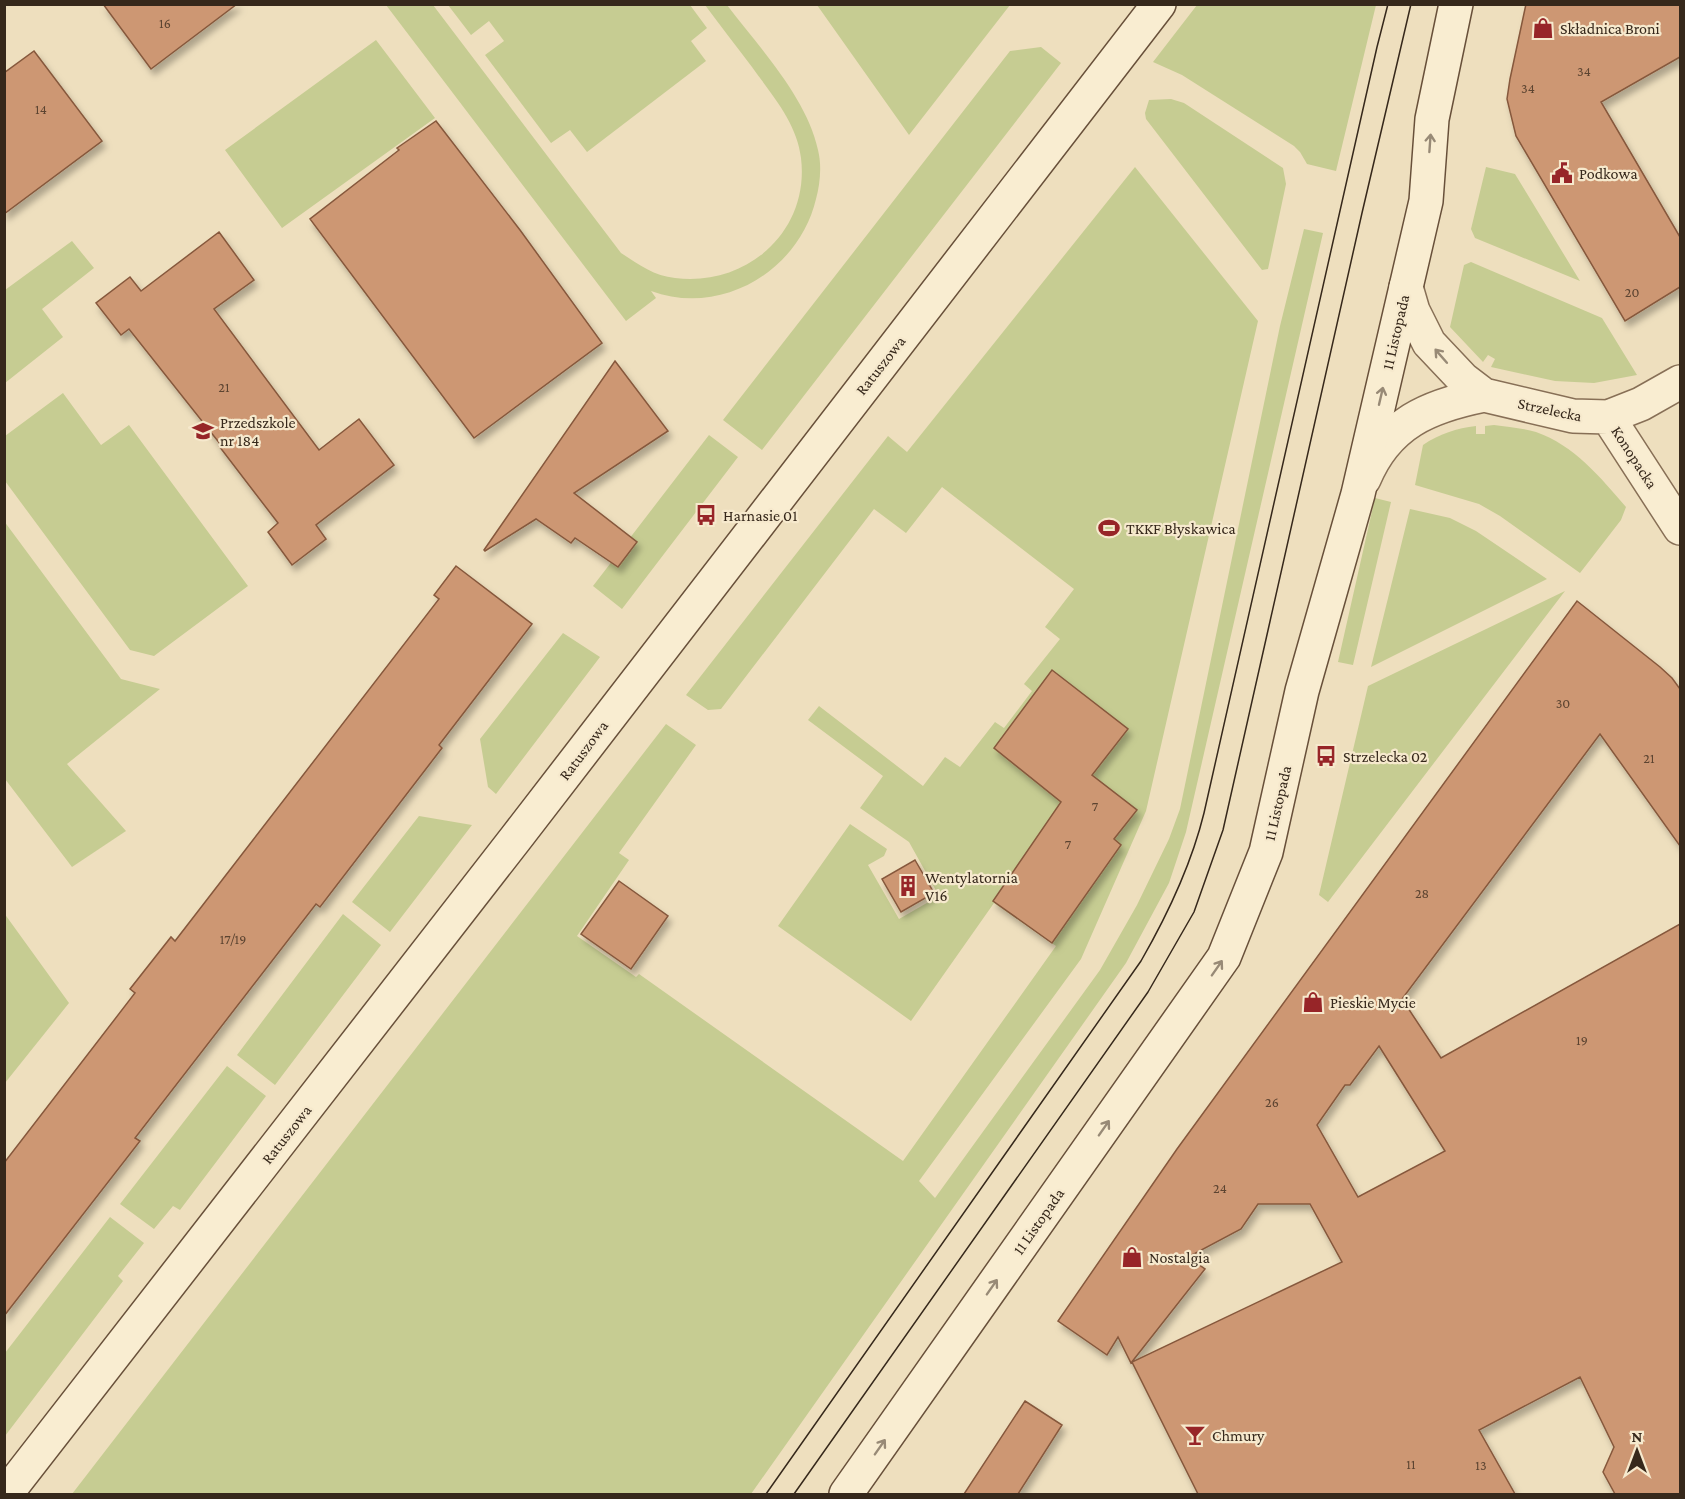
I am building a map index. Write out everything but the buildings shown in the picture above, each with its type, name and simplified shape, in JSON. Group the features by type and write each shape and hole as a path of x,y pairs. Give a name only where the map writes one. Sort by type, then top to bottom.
{"street":[{"name":"11 Listopada","path":"846,1494 1224,957 1266,852 1302,691 1358,494 1426,201 1432,119 1456,4"},
{"name":"Ratuszowa","path":"6,1494 1149,9"},
{"name":"Strzelecka","path":"1406,287 1413,311 1429,343 1463,379 1484,395 1573,416 1608,417 1641,404 1680,382"},
{"name":"Strzelecka","path":"1358,494 1370,465 1383,445 1398,429 1411,419 1435,407 1484,395"},
{"name":"Konopacka","path":"1608,417 1680,528"}],"green space":[{"path":"386,5 433,5 621,253 660,275 675,278 701,278 726,273 748,263 768,249 784,231 795,209 801,185 799,145 789,121 768,88 705,5 727,5 793,92 812,131 819,156 820,175 816,199 807,225 793,247 775,267 753,282 729,292 704,298 677,297 651,291 656,298 626,321"},
{"path":"448,5 690,5 707,28 691,41 706,61 587,152 570,130 551,143 485,55 504,41 489,21 471,35"},
{"path":"817,5 1010,5 909,135"},
{"path":"1197,5 1376,5 1336,171 1307,164 1294,146 1182,75 1153,62"},
{"path":"376,40 435,118 282,228 225,150"},
{"path":"1041,47 1061,63 762,450 723,420 1010,51"},
{"path":"1171,99 1184,103 1283,168 1286,184 1268,269 1262,270 1146,119 1145,113 1149,100"},
{"path":"1135,167 1258,321 1146,811 1081,959 919,1181 935,1198 1100,970 1137,905 1169,839 1180,809 1280,326 1304,229 1323,233 1186,832 1169,883 1126,963 751,1494 72,1494 666,724 696,745 619,853 629,860 577,936 636,977 639,974 903,1161 1056,946 994,903 911,1021 778,926 850,824 887,849 884,856 868,865 899,919 939,896 909,842 860,808 883,776 808,720 819,706 923,786 945,757 960,767 995,722 1004,728 1032,691 1024,684 1060,639 1045,627 1074,589 942,487 906,533 874,509 721,709 708,710 686,695 888,436 907,452"},
{"path":"1486,167 1515,174 1580,281 1475,238 1471,229"},
{"path":"72,241 94,268 42,309 63,337 5,383 5,290"},
{"path":"1471,262 1602,318 1637,375 1594,383 1555,381 1491,367 1495,359 1488,355 1483,362 1450,327 1464,265"},
{"path":"63,393 101,445 129,425 248,586 154,656 130,650 5,481 5,436"},
{"path":"1494,425 1536,432 1563,445 1586,464 1626,507 1621,520 1580,573 1500,516 1479,504 1415,485 1423,445 1442,435 1469,427 1476,426 1476,434 1485,434 1485,426"},
{"path":"709,435 738,457 622,609 593,586"},
{"path":"1375,498 1391,502 1353,665 1338,662"},
{"path":"1410,509 1450,518 1476,531 1547,579 1371,667"},
{"path":"4,521 121,679 160,689 67,764 126,831 72,867 5,779"},
{"path":"1565,591 1328,902 1319,895 1368,686"},
{"path":"563,633 600,657 496,794 488,787 480,739"},
{"path":"419,816 472,825 390,932 352,902"},
{"path":"4,913 69,1003 5,1083 4,1083"},
{"path":"343,914 381,945 275,1085 237,1055"},
{"path":"227,1066 266,1096 180,1210 173,1206 154,1229 120,1204"},
{"path":"110,1217 144,1243 118,1276 123,1281 5,1436 5,1353"}],"tram line":[{"path":"766,1494 1141,961 1178,889 1204,813 1388,4"},
{"path":"794,1494 1148,992 1194,912 1223,830 1411,4"}],"place":[{"name":"Składnica Broni","path":"1543,28"},
{"name":"Podkowa","path":"1562,173"},
{"name":"Przedszkole nr 184","path":"203,431"},
{"name":"Harnasie 01","path":"706,515"},
{"name":"TKKF Błyskawica","path":"1109,528"},
{"name":"Strzelecka 02","path":"1326,756"},
{"name":"Wentylatornia V16","path":"908,886"},
{"name":"Pieskie Mycie","path":"1313,1002"},
{"name":"Nostalgia","path":"1132,1257"},
{"name":"Chmury","path":"1195,1435"}]}
